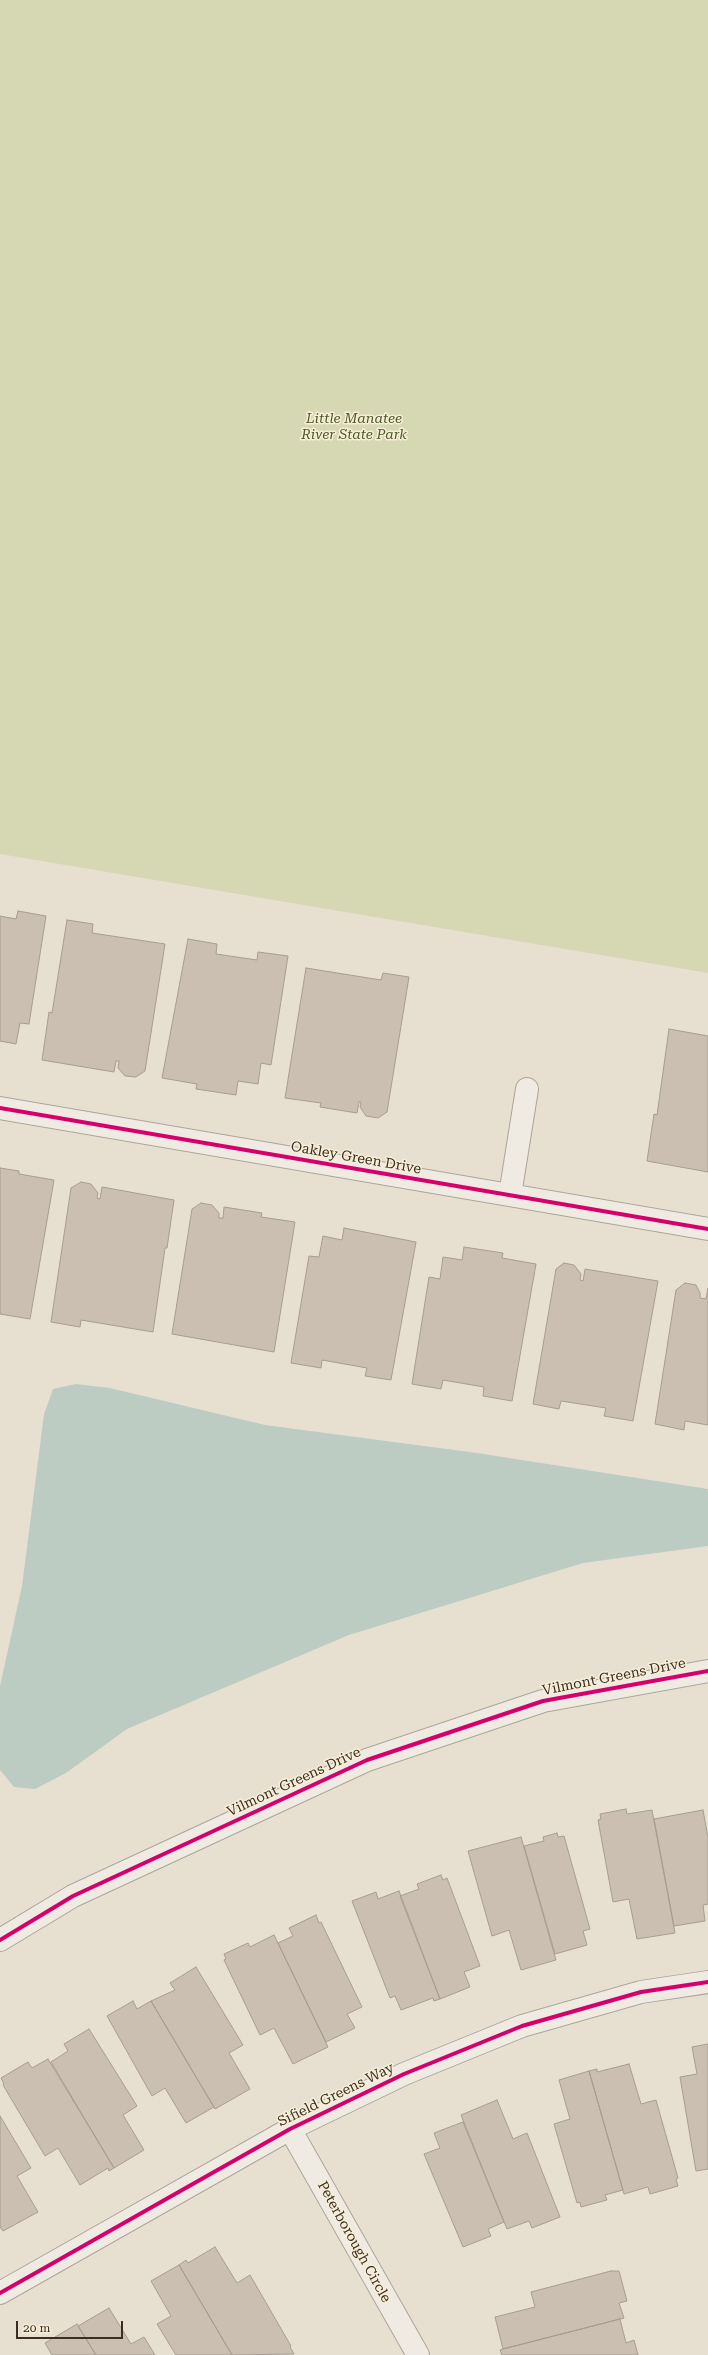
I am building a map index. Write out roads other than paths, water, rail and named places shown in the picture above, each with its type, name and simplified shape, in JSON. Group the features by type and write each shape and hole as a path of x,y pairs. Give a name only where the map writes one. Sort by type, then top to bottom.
{"street":[{"path":"510,1195 527,1089"},
{"name":"Oakley Green Drive","path":"0,1108 708,1229"},
{"name":"Vilmont Greens Drive","path":"0,1940 73,1896 367,1760 543,1701 708,1671"},
{"name":"Sifield Greens Way","path":"0,2293 290,2129 404,2074 522,2026 641,1992 708,1982"},
{"name":"Peterborough Circle","path":"290,2129 418,2355"}],"park label":[{"name":"Little Manatee River State Park","path":"354,428"}]}
